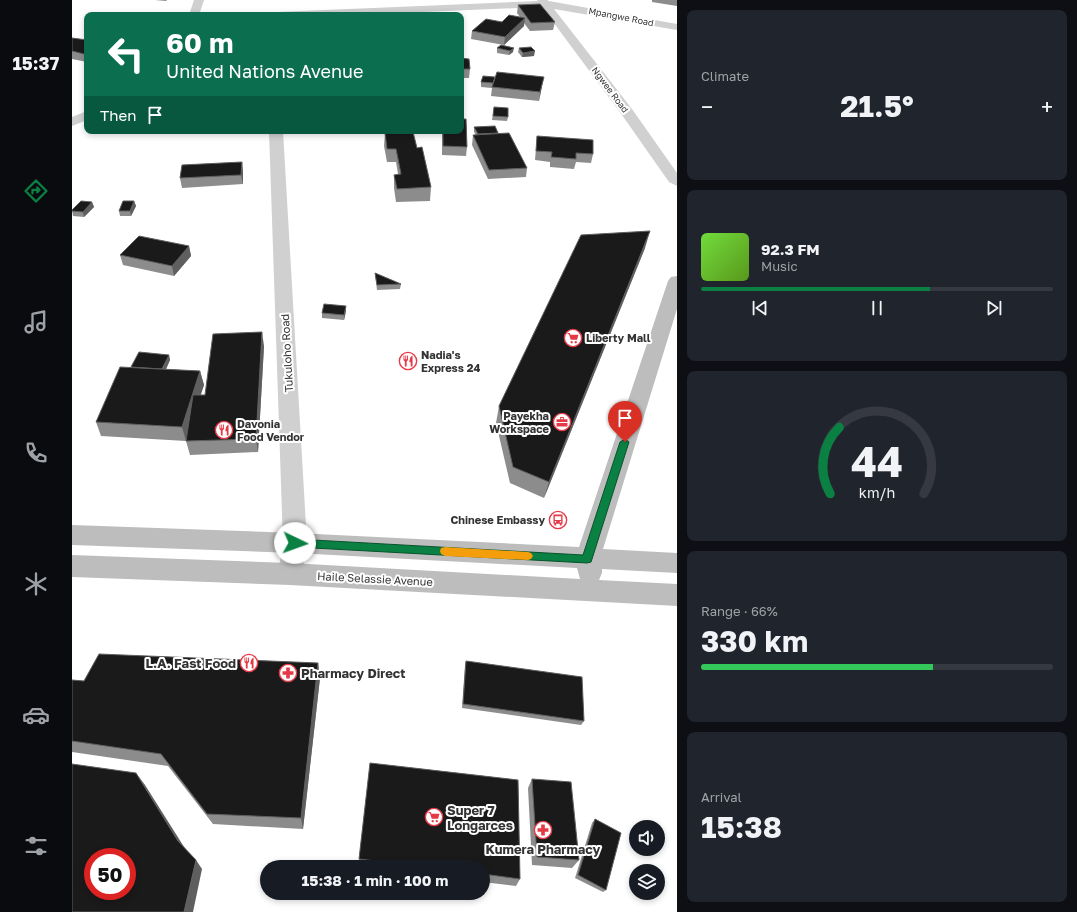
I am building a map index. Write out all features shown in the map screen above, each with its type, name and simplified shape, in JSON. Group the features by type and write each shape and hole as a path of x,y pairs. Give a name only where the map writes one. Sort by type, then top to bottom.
{"main road":[{"path":"594,591 587,559 677,281"},
{"path":"72,535 295,543 677,563"},
{"name":"Haile Selassie Avenue","path":"72,566 290,574 677,595"}],"street":[{"path":"195,12 200,0"},
{"name":"Mpangwe Road","path":"339,12 544,2 677,27"},
{"name":"Ngwee Road","path":"544,2 627,112 674,179 677,180"},
{"path":"72,122 84,116"},
{"name":"Tukuloho Road","path":"276,134 295,543 290,574"}],"building":[{"path":"540,4 555,22 531,23 518,5"},
{"path":"509,15 525,18 505,37 472,31 486,19 502,22"},
{"path":"72,38 84,40 84,54 72,51"},
{"path":"501,45 514,48 510,51 497,48"},
{"path":"531,47 535,51 523,53 519,48"},
{"path":"464,58 469,59 470,69 464,69"},
{"path":"497,72 544,77 540,92 492,87"},
{"path":"483,76 495,77 493,83 481,82"},
{"path":"494,107 508,108 508,117 493,116"},
{"path":"464,119 466,119 467,147 443,146 443,134 464,134"},
{"path":"495,126 498,133 478,134 474,127"},
{"path":"509,133 527,168 489,170 473,135"},
{"path":"385,134 414,134 417,148 422,147 431,187 397,189 394,175 401,174 396,149 387,149"},
{"path":"537,136 593,140 593,154 576,153 576,159 551,157 552,152 536,151"},
{"path":"242,162 241,175 180,178 182,165"},
{"path":"81,201 92,202 83,212 72,211 72,210"},
{"path":"123,201 134,201 130,211 119,211"},
{"name":"Liberty Mall","path":"650,231 549,482 513,467 499,406 581,235"},
{"path":"139,236 189,246 172,266 120,255"},
{"path":"375,273 401,284 377,285"},
{"path":"324,304 346,306 344,315 322,313"},
{"path":"262,332 256,439 186,441 193,395 205,395 213,334"},
{"path":"139,352 169,355 162,369 131,367"},
{"path":"120,367 200,371 182,427 96,422"},
{"path":"99,654 318,663 301,818 207,814 161,754 72,741 72,680 84,681"},
{"path":"466,661 582,677 584,721 463,704"},
{"path":"370,763 518,780 520,879 490,875 490,860 359,859"},
{"path":"72,764 136,773 178,841 196,860 184,912 72,912"},
{"path":"532,779 571,782 579,860 537,857"},
{"path":"595,819 621,833 606,890 578,875"}],"slow traffic":[{"path":"445,551 528,556"}],"place":[{"name":"Liberty Mall","path":"573,338"},
{"name":"Nadia's Express 24","path":"408,361"},
{"name":"Payekha Workspace","path":"562,422"},
{"name":"Davonia Food Vendor","path":"224,430"},
{"name":"Chinese Embassy","path":"558,520"},
{"name":"L.A. Fast Food","path":"249,663"},
{"name":"Pharmacy Direct","path":"288,673"},
{"name":"Super 7 Longarces","path":"434,817"},
{"name":"Kumera Pharmacy","path":"543,830"}],"route":[{"path":"295,543 587,559 625,442"}]}
